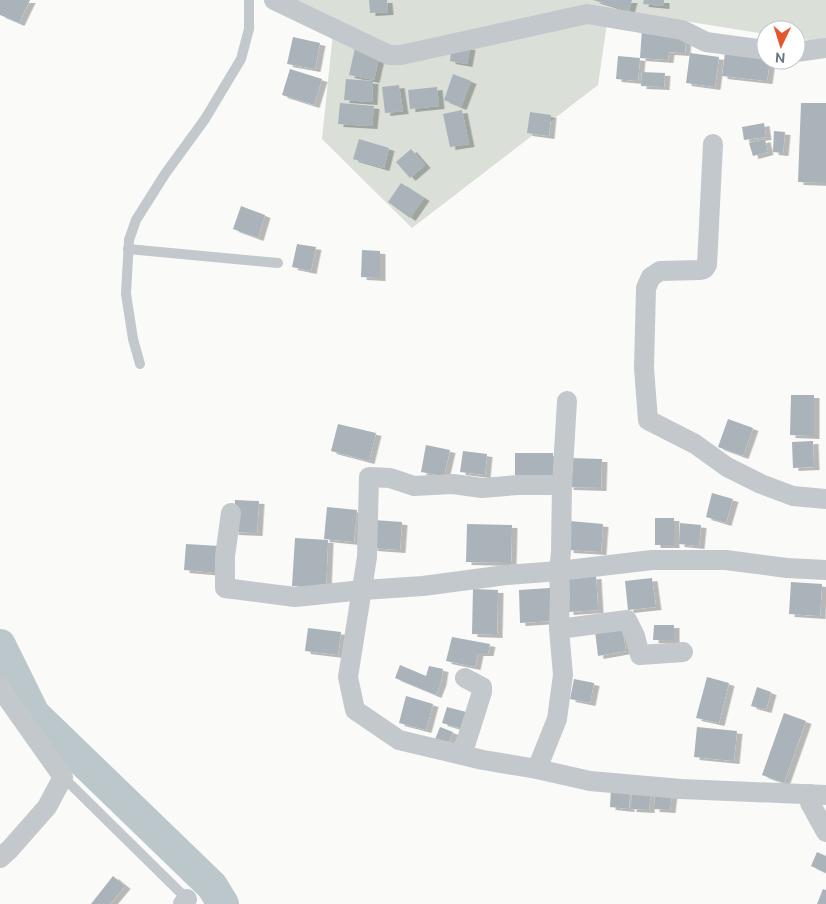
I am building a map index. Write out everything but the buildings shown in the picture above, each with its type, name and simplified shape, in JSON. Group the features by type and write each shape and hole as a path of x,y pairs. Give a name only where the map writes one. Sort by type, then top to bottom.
{"street":[{"path":"277,1 389,55 400,55 587,14 682,30 706,42 756,49"},
{"path":"806,51 826,48"},
{"path":"714,144 707,265 700,270 660,271 651,277 646,288 644,368 648,420 695,444 727,467 761,484 793,496 826,499"},
{"path":"537,769 557,719 563,675 559,629 560,593 558,572 561,552 562,485 567,401"},
{"path":"562,485 518,485 482,488 453,484 414,486 390,478 369,477 367,557 348,677 355,710 399,740 484,760 590,780 681,789 818,795"},
{"path":"231,513 226,556 225,588 295,597 423,586 506,575 558,572 652,560 726,560 787,568 826,570"},
{"path":"559,629 627,620 635,636 640,655 683,652"},
{"path":"462,755 482,692 482,687 465,678"},
{"path":"0,688 63,777 47,807 0,858"},
{"path":"818,795 810,804 826,832"}],"lane":[{"path":"140,364 132,339 126,294 128,249 136,220 164,174 206,119 241,59 249,30 249,0"},
{"path":"128,249 278,263"},
{"path":"63,777 187,902"}],"shaded area":[{"path":"267,0 826,0 826,43 806,40 806,20 756,20 756,32 609,9 598,85 412,228 322,139 334,23"}],"waterway":[{"path":"0,645 34,714 212,886 223,904"}]}
